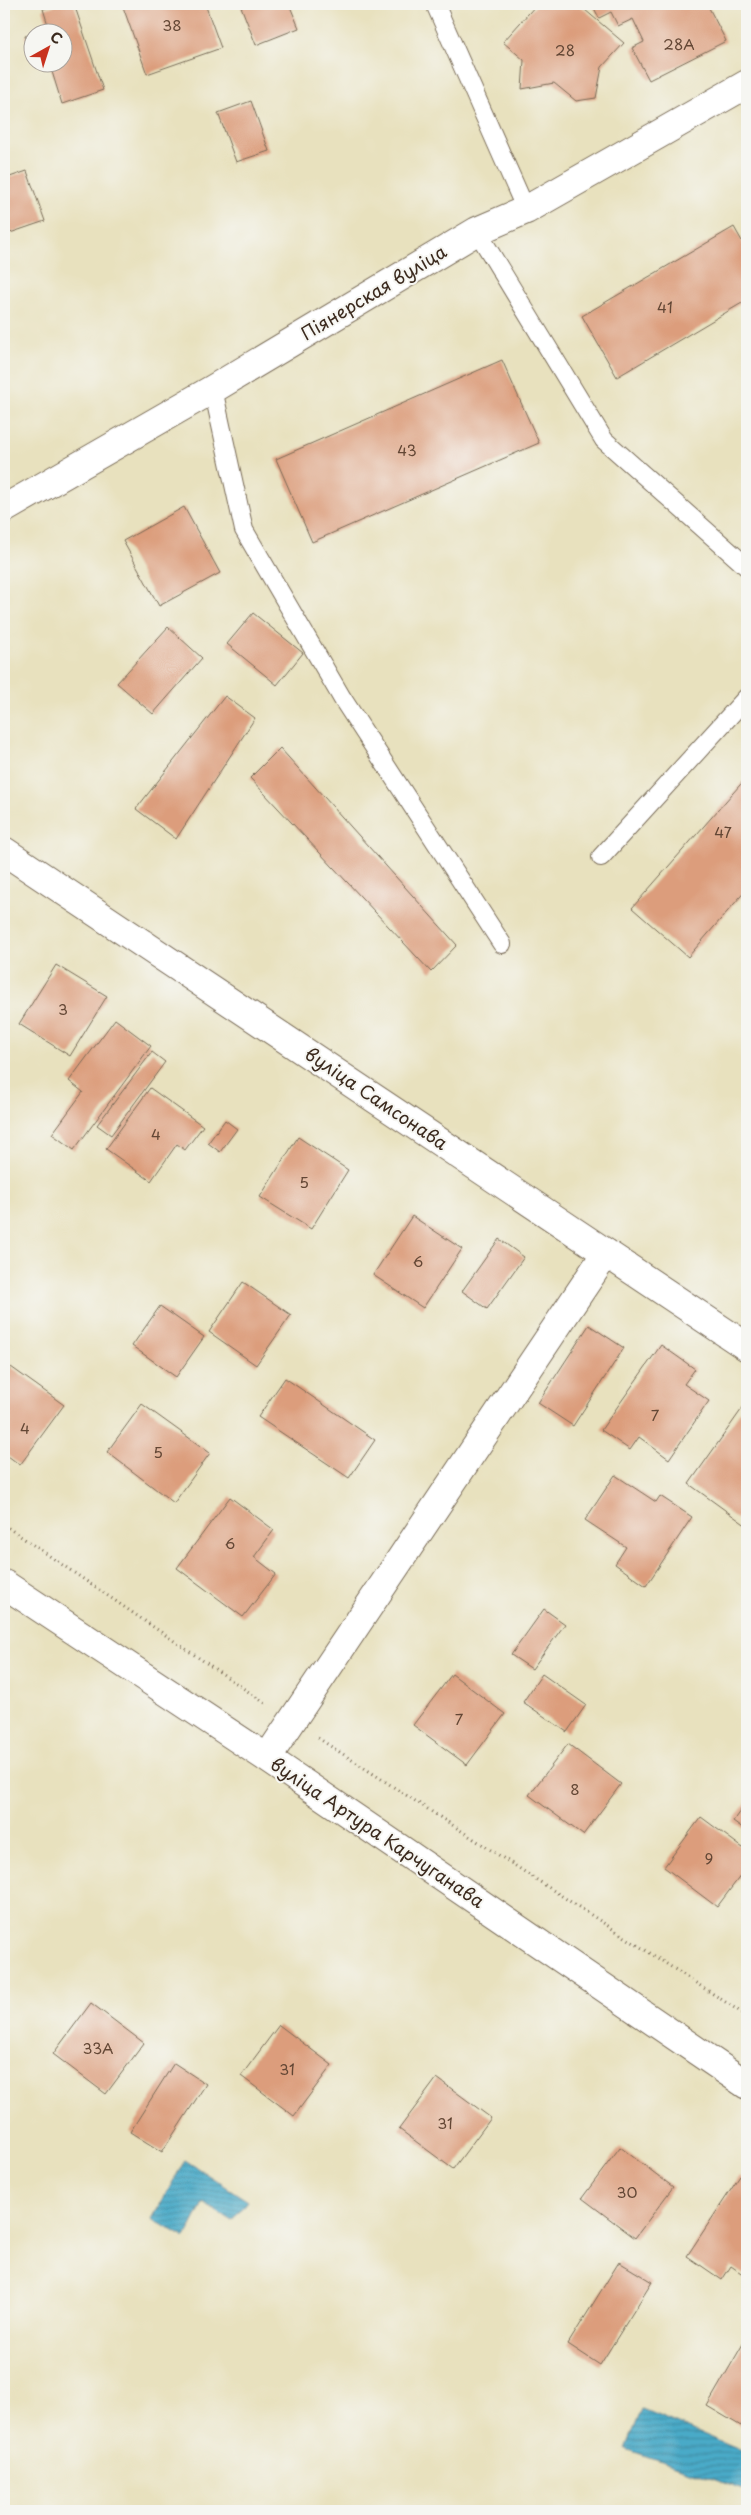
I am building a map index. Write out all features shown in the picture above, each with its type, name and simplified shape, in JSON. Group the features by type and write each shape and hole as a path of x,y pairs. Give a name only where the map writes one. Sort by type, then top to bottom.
{"street":[{"name":"Піянерская вуліца","path":"4,509 213,389 477,231 526,210 747,84"},
{"name":"вуліца Самсонава","path":"4,851 747,1347"},
{"path":"267,1758 606,1253"},
{"name":"вуліца Артура Карчуганава","path":"4,1584 267,1758 747,2085"}],"lane":[{"path":"434,4 526,210"},
{"path":"477,231 604,440 747,567"},
{"path":"213,389 244,530 342,698 502,944"},
{"path":"601,858 747,697"}],"path":[{"path":"4,1525 292,1721 747,2016"}],"water":[{"path":"185,2160 248,2201 232,2221 203,2203 185,2238 152,2219"},
{"path":"642,2409 747,2453 747,2491 626,2449"}],"building":[{"path":"59,4 74,4 103,90 62,104 52,72 72,72 72,22 47,22 43,9"},
{"path":"122,4 205,4 221,48 147,74"},
{"path":"240,4 289,4 299,28 256,45"},
{"path":"537,4 578,4 624,43 602,67 596,98 576,101 554,83 522,89 524,60 503,42"},
{"path":"592,4 707,4 726,41 649,80 632,48 644,42 633,19 618,26 611,12 599,18"},
{"path":"251,101 269,151 236,162 218,113"},
{"path":"27,171 45,221 10,233 4,215 4,179"},
{"path":"734,227 747,250 747,300 617,377 582,316"},
{"path":"502,360 539,443 312,542 276,459"},
{"path":"184,507 220,573 159,606 123,541"},
{"path":"253,613 303,653 277,685 227,644"},
{"path":"168,627 202,658 153,714 117,683"},
{"path":"225,696 255,718 176,839 136,809"},
{"path":"280,748 457,945 431,972 250,778"},
{"path":"747,777 747,889 688,957 632,908"},
{"path":"56,965 107,996 70,1056 19,1024"},
{"path":"115,1019 151,1046 74,1150 52,1134 83,1092 69,1081"},
{"path":"152,1052 165,1062 111,1135 97,1125"},
{"path":"150,1088 203,1126 185,1150 177,1144 151,1181 106,1149"},
{"path":"225,1120 237,1129 220,1152 208,1143"},
{"path":"298,1137 348,1170 311,1229 260,1197"},
{"path":"412,1216 462,1249 423,1308 373,1275"},
{"path":"499,1239 524,1257 487,1309 462,1291"},
{"path":"243,1282 291,1315 256,1365 209,1332"},
{"path":"160,1306 204,1337 176,1377 132,1346"},
{"path":"589,1325 624,1348 573,1426 538,1403"},
{"path":"661,1345 695,1369 684,1384 709,1401 669,1459 639,1437 630,1450 601,1430"},
{"path":"11,1367 64,1405 20,1465 4,1453 4,1378"},
{"path":"285,1378 375,1440 349,1478 258,1417"},
{"path":"142,1404 210,1453 174,1503 107,1452"},
{"path":"744,1406 747,1409 747,1526 689,1484"},
{"path":"615,1475 656,1502 660,1496 692,1517 646,1586 615,1564 626,1547 585,1520"},
{"path":"230,1497 274,1530 254,1557 276,1574 243,1617 177,1568"},
{"path":"544,1609 565,1624 532,1669 511,1655"},
{"path":"452,1674 505,1714 467,1765 413,1725"},
{"path":"542,1674 586,1705 567,1732 523,1702"},
{"path":"568,1744 621,1784 583,1835 529,1795"},
{"path":"747,1801 747,1831 733,1821"},
{"path":"701,1817 747,1851 747,1867 717,1907 664,1867"},
{"path":"91,2003 144,2043 106,2094 53,2054"},
{"path":"279,2025 332,2065 294,2116 241,2076"},
{"path":"174,2063 206,2084 162,2152 130,2132"},
{"path":"437,2078 491,2118 453,2169 399,2129"},
{"path":"620,2147 673,2187 635,2238 582,2198"},
{"path":"740,2176 747,2181 747,2277 731,2266 722,2280 687,2256"},
{"path":"619,2262 652,2282 600,2365 568,2344"},
{"path":"747,2337 747,2415 741,2426 707,2406"}]}
